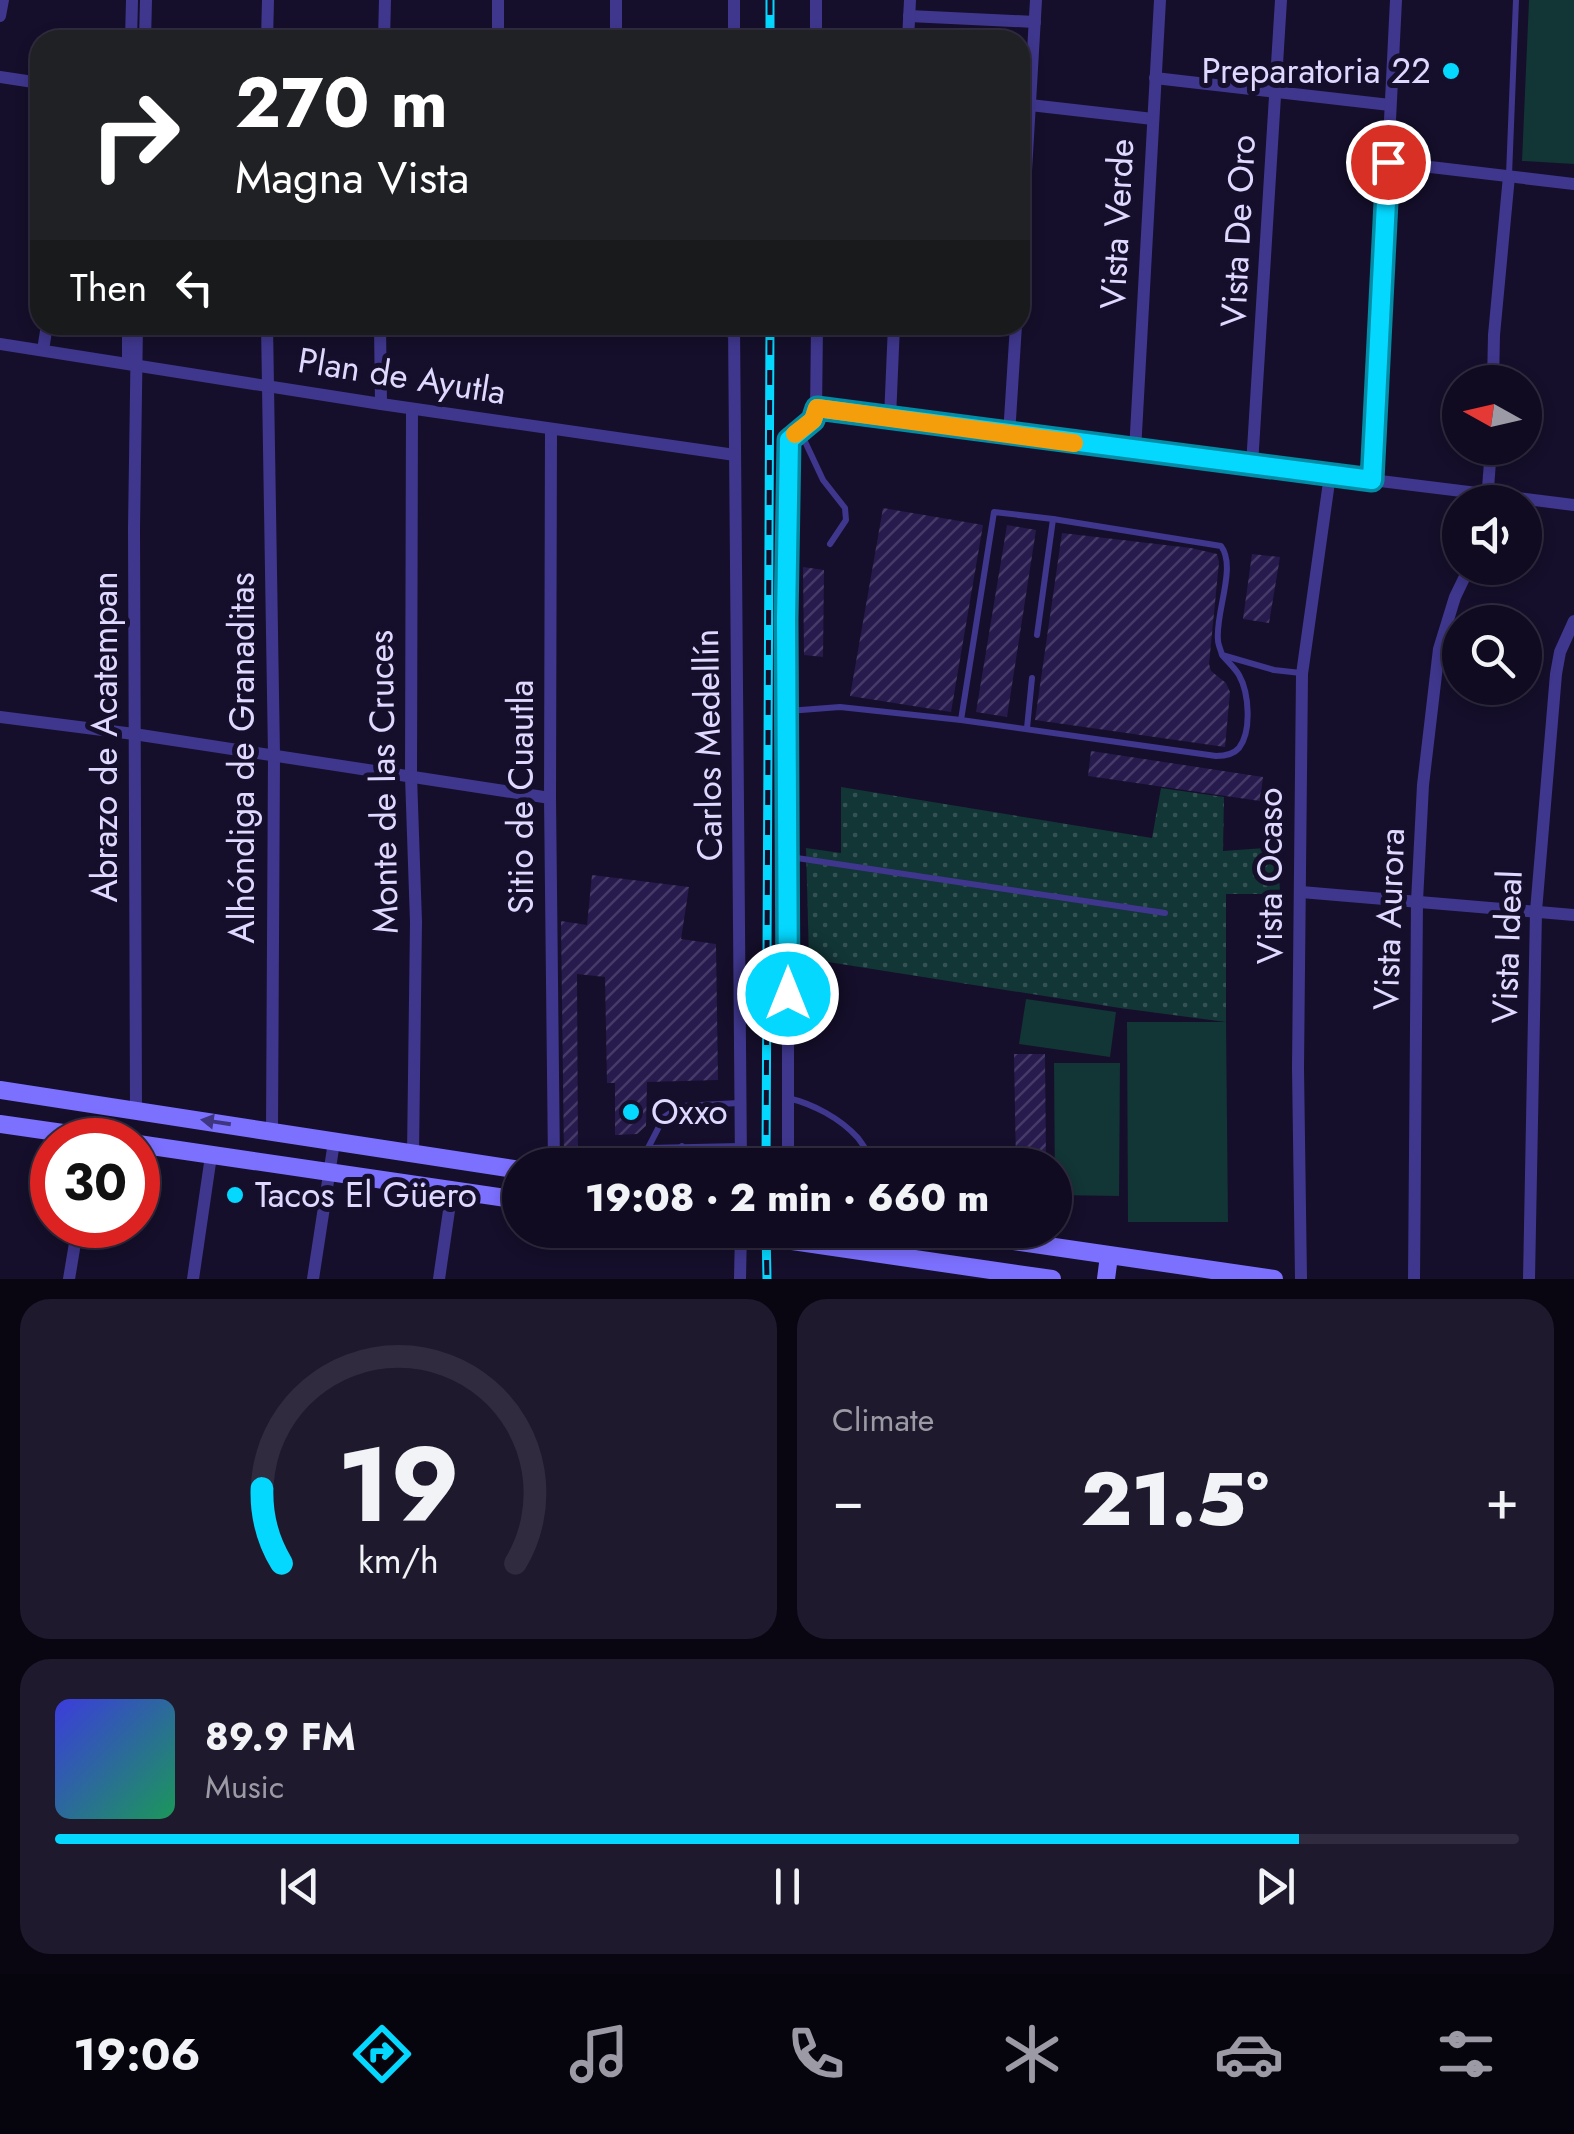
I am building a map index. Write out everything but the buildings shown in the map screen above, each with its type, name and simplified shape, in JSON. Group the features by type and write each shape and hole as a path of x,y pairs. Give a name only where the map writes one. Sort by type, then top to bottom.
{"main road":[{"path":"0,1090 502,1167"},
{"path":"0,1124 30,1129"},
{"path":"160,1148 502,1197"},
{"path":"854,1248 985,1274 1052,1279"},
{"path":"1057,1248 1274,1279"},
{"path":"1106,1279 1110,1256"}],"street":[{"path":"0,16 3,0"},
{"path":"131,30 132,0"},
{"path":"145,30 146,0"},
{"path":"266,30 268,0"},
{"path":"384,30 386,0"},
{"path":"498,0 498,30"},
{"path":"616,0 616,30"},
{"path":"734,0 734,30"},
{"path":"816,0 816,30"},
{"path":"908,30 910,0"},
{"path":"1036,0 1030,105 1153,119"},
{"name":"Vista Verde","path":"1135,450 1160,0"},
{"name":"Vista De Oro","path":"1252,466 1281,0"},
{"path":"1372,480 1396,0"},
{"path":"909,16 1035,22"},
{"path":"0,77 30,82"},
{"path":"1156,78 1390,105"},
{"path":"1388,162 1574,184"},
{"path":"1493,365 1509,176"},
{"path":"43,350 45,335"},
{"path":"129,335 132,364"},
{"path":"132,364 136,335"},
{"name":"Alhóndiga de Granaditas","path":"266,335 274,755 272,1131"},
{"path":"380,335 381,404"},
{"name":"Carlos Medellín","path":"734,335 741,1146"},
{"path":"788,1148 788,444 813,420 817,408 816,335"},
{"path":"890,418 894,335"},
{"path":"1009,434 1015,335"},
{"name":"Plan de Ayutla","path":"0,344 735,455"},
{"name":"Abrazo de Acatempan","path":"132,364 136,1110"},
{"path":"817,408 1442,491"},
{"name":"Monte de las Cruces","path":"412,409 411,776 416,922 413,1154"},
{"name":"Sitio de Cuautla","path":"551,429 554,1148"},
{"name":"Vista Ocaso","path":"1301,1279 1298,1068 1302,674 1330,476"},
{"path":"1542,502 1574,505"},
{"name":"Vista Aurora","path":"1414,1279 1417,902 1423,785 1439,649 1460,585"},
{"name":"Vista Ideal","path":"1530,1279 1536,912 1556,674 1560,652 1574,622"},
{"path":"0,716 550,798"},
{"path":"1300,892 1574,915"},
{"path":"313,1279 334,1142"},
{"path":"192,1279 211,1156"},
{"path":"439,1279 452,1190"},
{"path":"69,1279 74,1248"},
{"path":"740,1279 741,1248"}],"lane":[{"path":"1509,176 1516,0"},
{"path":"800,430 823,480 845,508 846,520 830,544"},
{"path":"788,711 830,706 1229,756 1238,749 1246,732 1247,712 1239,675 1222,656 1218,640 1226,552 1220,546 994,512 961,720"},
{"path":"1037,634 1053,519"},
{"path":"1222,656 1302,674"},
{"path":"1027,728 1032,678"},
{"path":"787,856 1165,912"},
{"path":"788,1098 834,1118 865,1148"},
{"path":"648,1148 664,1117 681,1106 741,1103"},
{"path":"648,1148 741,1146"}],"green space":[{"path":"1529,0 1574,0 1574,164 1522,161"},
{"path":"841,787 1152,838 1161,788 1224,797 1223,851 1278,847 1280,894 1226,894 1226,1022 809,959 806,848 841,853"},
{"path":"1026,999 1116,1012 1110,1057 1019,1044"},
{"path":"1127,1022 1226,1022 1228,1222 1128,1222"},
{"path":"1054,1063 1120,1063 1119,1196 1072,1195 1072,1148 1055,1148"}],"railway":[{"path":"770,0 770,30"},
{"path":"766,1148 770,335"},
{"path":"766,1248 767,1279"}],"slow traffic":[{"path":"795,434 813,420 817,408 1074,443"}],"place":[{"name":"Preparatoria 22","path":"1451,71"},
{"name":"Oxxo","path":"631,1112"},
{"name":"Tacos El Güero","path":"235,1195"}],"route":[{"path":"788,994 789,440 813,420 817,408 1372,480 1388,162"}]}
